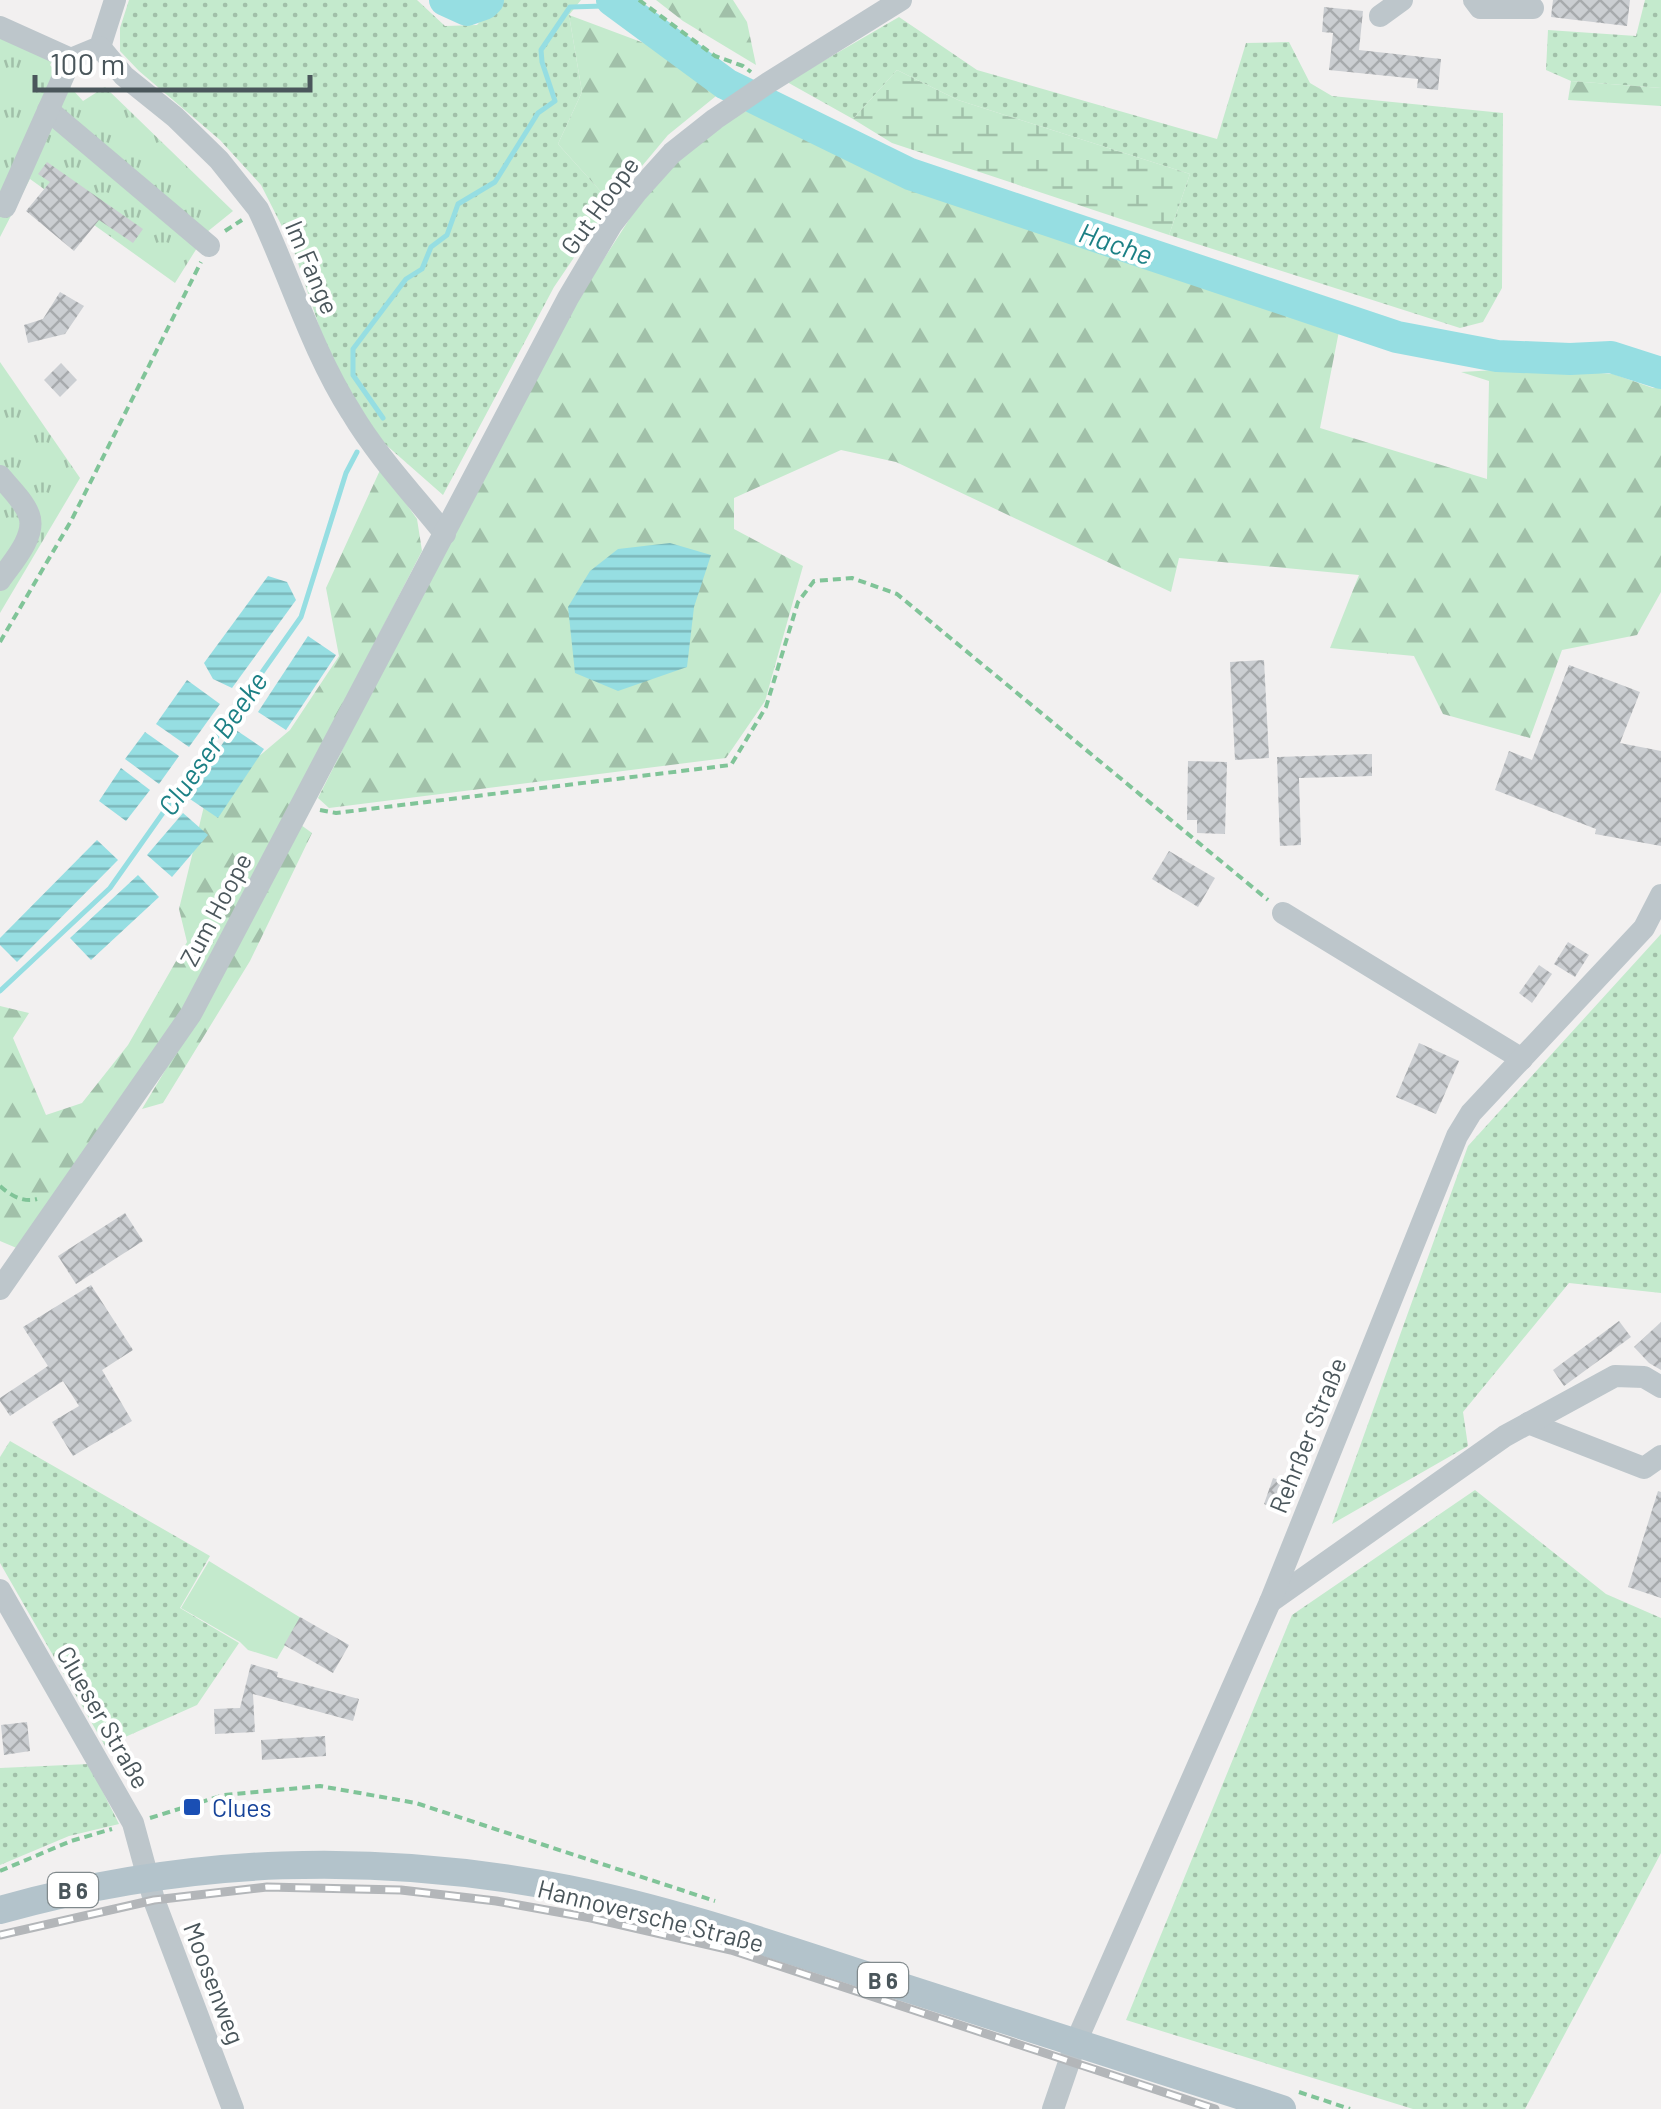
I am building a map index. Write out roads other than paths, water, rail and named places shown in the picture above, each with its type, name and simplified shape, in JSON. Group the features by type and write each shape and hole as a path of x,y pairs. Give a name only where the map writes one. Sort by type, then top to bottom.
{"main road":[{"name":"Hannoversche Straße","path":"0,1910 147,1876 279,1864 380,1865 477,1874 569,1890 685,1918 1282,2109"}],"street":[{"path":"5,207 71,59 100,47 114,0"},
{"name":"Gut Hoope","path":"444,534 568,298 612,224 636,193 672,152 733,106 901,0"},
{"path":"1380,16 1402,0"},
{"path":"1474,0 1480,8 1533,8"},
{"path":"0,27 71,59"},
{"name":"Im Fange","path":"100,47 124,76 218,160 258,209 320,354 350,411 444,534"},
{"path":"48,110 209,246"},
{"path":"0,580 23,546 30,526 30,516 2,483"},
{"name":"Zum Hoope","path":"0,1290 191,1014 444,534"},
{"name":"Rehrßer Straße","path":"1053,2109 1076,2042 1270,1602 1457,1136 1471,1113 1644,928 1661,896"},
{"path":"1283,913 1522,1059"},
{"path":"1270,1602 1528,1423 1615,1376 1644,1377 1661,1387"},
{"path":"1528,1423 1644,1468 1661,1456"},
{"name":"Clueser Straße","path":"0,1590 133,1823 147,1876"},
{"name":"Moosenweg","path":"147,1876 233,2109"}],"water":[{"path":"670,543 711,555 694,607 687,667 618,691 575,673 568,607 590,571 618,549"},
{"path":"268,576 287,582 296,600 232,688 213,679 204,663"},
{"path":"308,636 336,655 286,730 258,712"},
{"path":"187,680 220,704 189,747 156,724"},
{"path":"233,728 264,749 218,818 187,797"},
{"path":"145,732 179,756 159,784 125,759"},
{"path":"121,768 150,790 126,821 99,801"},
{"path":"183,813 208,835 172,877 147,855"},
{"path":"97,840 118,860 17,962 0,945 0,938"},
{"path":"138,875 159,897 91,960 70,938"}],"waterway":[{"name":"Hache","path":"445,0 467,10 488,0"},
{"name":"Clueser Beeke","path":"383,418 353,375 353,349 406,279 422,269 431,247 447,235 458,204 495,182 538,113 555,101 541,50 570,7 604,6 612,0"},
{"name":"Hache","path":"612,0 726,84 910,174 1397,337 1497,356 1611,357 1661,373"},
{"name":"Clueser Beeke","path":"0,991 110,888 301,617 346,473 357,452"}],"railway":[{"path":"0,1935 154,1900 267,1887 401,1890 496,1901 731,1950 1215,2109"}],"place":[{"name":"Clues","path":"192,1807"}]}
